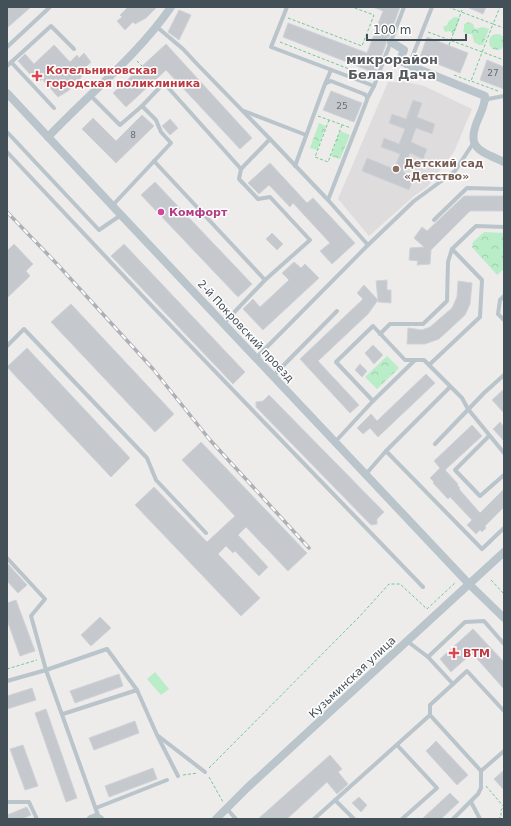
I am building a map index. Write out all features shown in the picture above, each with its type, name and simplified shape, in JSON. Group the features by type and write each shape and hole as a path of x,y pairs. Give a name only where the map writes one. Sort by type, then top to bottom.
{"street":[{"path":"48,137 142,44 157,27 171,7"},
{"path":"391,42 404,50 400,60 485,96 485,102 472,133 474,142 477,148 481,151 504,162"},
{"name":"2-й Покровский проезд","path":"7,93 469,584 504,618"},
{"name":"Кузьминская улица","path":"216,819 504,552"},
{"path":"91,819 96,817 100,819"}],"lane":[{"path":"7,47 50,7"},
{"path":"287,7 286,17 272,47 374,86"},
{"path":"328,200 404,7"},
{"path":"409,65 432,7"},
{"path":"54,108 9,63 50,26 74,49"},
{"path":"157,27 183,50 242,110 328,200 368,245"},
{"path":"295,166 331,70"},
{"path":"325,84 331,82 364,94 367,96 367,100"},
{"path":"90,95 120,125 142,106 164,83 241,169"},
{"path":"485,102 488,99 504,96"},
{"path":"112,206 171,144 161,132 156,120 142,106"},
{"path":"242,110 306,135"},
{"path":"8,133 99,230 121,215"},
{"path":"223,324 266,280 310,240 270,197 258,199 239,179 241,169 270,139"},
{"path":"256,358 368,245 414,201 455,171 464,154 474,142"},
{"path":"7,152 157,311 422,587"},
{"path":"154,161 266,280"},
{"path":"434,220 467,188 504,189"},
{"path":"380,334 390,324 423,324 447,301 448,262 452,249 476,226 504,227"},
{"path":"429,365 480,317 482,280 452,249"},
{"path":"504,296 500,300 498,314 504,320"},
{"path":"273,376 337,311"},
{"path":"373,401 336,362 373,326 405,360 424,360 462,398 468,409 504,453"},
{"path":"7,346 24,329 147,458 156,480 206,533"},
{"path":"335,442 373,401 415,360"},
{"path":"435,444 468,409 504,375"},
{"path":"366,474 386,451 450,387"},
{"path":"489,436 455,470 480,496 504,475"},
{"path":"386,451 482,549 504,528"},
{"path":"7,558 45,599 31,616 46,670 100,819"},
{"path":"428,657 465,622 484,621 504,644"},
{"path":"407,641 428,657 453,684"},
{"path":"7,681 46,670 107,649 137,690 157,735 178,776"},
{"path":"453,819 478,794 481,788 481,771 430,715 430,705 467,671 504,712"},
{"path":"63,714 137,690"},
{"path":"314,819 430,715"},
{"path":"157,735 205,772"},
{"path":"397,745 437,788 402,819"},
{"path":"481,771 504,751"},
{"path":"96,808 167,780"},
{"path":"335,800 354,819"},
{"path":"7,802 29,802 37,819"},
{"path":"471,802 480,819"},
{"path":"226,809 236,819"}],"path":[{"path":"286,24 286,17 362,46 374,15 352,7"},
{"path":"448,7 504,28"},
{"path":"471,81 500,7"},
{"path":"449,45 462,10"},
{"path":"426,31 504,60"},
{"path":"279,42 375,79"},
{"path":"137,60 142,66"},
{"path":"450,73 499,92"},
{"path":"320,117 353,129"},
{"path":"329,120 315,158 328,162 342,125"},
{"path":"178,776 205,772 390,584 400,584 427,609 458,580"},
{"path":"491,580 504,594"},
{"path":"7,669 43,659"},
{"path":"205,772 226,809"},
{"path":"482,780 504,807 501,810 500,817 498,819"}],"shaded area":[{"name":"Детский сад «Детство»","path":"388,82 406,82 424,86 472,109 454,152 428,186 414,196 369,236 338,199"}],"green space":[{"path":"454,17 460,18 454,34 449,31 445,32 443,27 447,25"},
{"path":"469,22 473,24 475,29 483,27 489,29 483,45 479,45 474,42 472,34 466,34 463,31 464,24"},
{"path":"497,34 504,39 505,42 500,49 497,50 490,45 489,42 494,35"},
{"path":"319,123 326,126 317,150 310,148"},
{"path":"340,131 350,135 340,159 331,156"},
{"path":"484,232 504,233 504,269 497,275 472,247 473,242"},
{"path":"387,356 399,368 377,389 365,377"},
{"path":"155,672 169,689 161,695 147,679"}],"building":[{"path":"7,7 31,7 7,28"},
{"path":"128,7 157,7 146,18 135,24 133,22 125,30 117,21 122,17 120,15"},
{"path":"373,7 400,7 389,37 386,39 386,44 375,73 283,37 288,23 367,53 383,11"},
{"path":"467,7 486,7 483,14"},
{"path":"179,10 191,15 179,40 168,32"},
{"path":"427,37 468,53 460,73 420,57"},
{"path":"166,44 252,138 240,149 166,70 126,107 113,93"},
{"path":"54,45 70,62 77,55 79,58 84,53 91,62 83,70 85,72 77,83 58,97 42,79 38,83 18,61 25,54 34,64"},
{"path":"487,60 504,67 504,89 480,80"},
{"path":"331,91 362,103 354,122 323,110"},
{"path":"413,100 422,103 417,117 435,124 432,134 416,128 411,142 427,149 423,159 410,153 403,172 414,177 409,190 362,171 367,158 394,169 400,154 381,147 384,138 399,144 405,129 389,123 392,114 406,119"},
{"path":"142,115 154,126 116,163 82,129 93,118 116,141"},
{"path":"170,119 178,128 170,135 162,126"},
{"path":"270,163 307,203 313,198 355,243 332,264 320,251 330,243 293,203 290,207 269,185 259,194 248,183"},
{"path":"155,182 252,284 238,297 141,195"},
{"path":"464,196 504,196 504,211 470,211 431,250 430,264 417,265 418,261 409,260 410,248 424,247 414,238 422,227 427,231"},
{"path":"272,233 283,244 277,250 266,239"},
{"path":"14,244 33,264 26,271 30,276 7,298 7,251"},
{"path":"124,244 245,372 233,384 111,256"},
{"path":"294,262 301,268 305,264 319,278 263,330 243,309 253,299 260,307 289,280 282,273"},
{"path":"387,280 387,290 391,290 391,303 378,302 376,281"},
{"path":"458,281 472,283 470,304 465,315 439,339 425,344 407,344 408,328 422,330 430,327 452,308 457,297"},
{"path":"364,285 378,300 368,314 318,361 359,405 350,413 300,359 363,299 357,293"},
{"path":"71,304 174,414 155,432 51,322"},
{"path":"373,345 383,355 374,364 365,353"},
{"path":"27,348 130,458 111,477 7,367"},
{"path":"360,364 367,371 362,377 355,370"},
{"path":"426,374 435,383 378,437 370,428 363,434 357,428 371,414 377,421"},
{"path":"504,389 504,413 492,400"},
{"path":"269,395 384,512 377,519 377,524 371,525 256,407 256,402 263,401"},
{"path":"500,422 504,427 504,441 493,429"},
{"path":"472,425 482,436 445,470 458,484 459,489 480,513 504,489 504,507 485,526 486,528 482,532 480,530 476,534 467,525 472,520 450,497 448,499 430,478 440,468 434,461"},
{"path":"201,442 307,553 288,571 246,527 238,535 268,567 259,576 235,551 233,553 226,546 218,554 260,598 241,616 135,505 154,487 207,542 235,516 182,460"},
{"path":"7,563 27,585 18,593 7,581"},
{"path":"16,600 35,651 20,656 7,620 7,603"},
{"path":"100,617 111,628 91,646 81,635"},
{"path":"473,629 504,662 504,689 472,653 451,672 440,659"},
{"path":"119,674 123,686 75,703 70,691"},
{"path":"32,688 36,700 7,709 7,696"},
{"path":"46,709 77,798 66,802 35,713"},
{"path":"135,721 139,733 94,750 89,738"},
{"path":"436,741 468,775 457,785 426,751"},
{"path":"23,745 38,786 25,790 10,749"},
{"path":"330,755 342,769 338,772 348,784 337,794 327,782 287,819 258,819"},
{"path":"153,768 157,779 109,797 105,786"},
{"path":"504,770 504,790 494,779"},
{"path":"450,793 459,802 441,819 422,819"},
{"path":"359,797 367,805 361,812 352,803"},
{"path":"27,807 31,815 22,819 7,819 7,815"}],"railway":[{"path":"7,212 58,265 153,369 210,440 309,548"}],"place":[{"name":"Котельниковская городская поликлиника","path":"37,76"},
{"name":"Детский сад «Детство»","path":"396,169"},
{"name":"Комфорт","path":"161,212"},
{"name":"ВТМ","path":"454,653"}],"district":[{"name":"микрорайон Белая Дача","path":"392,66"}]}
